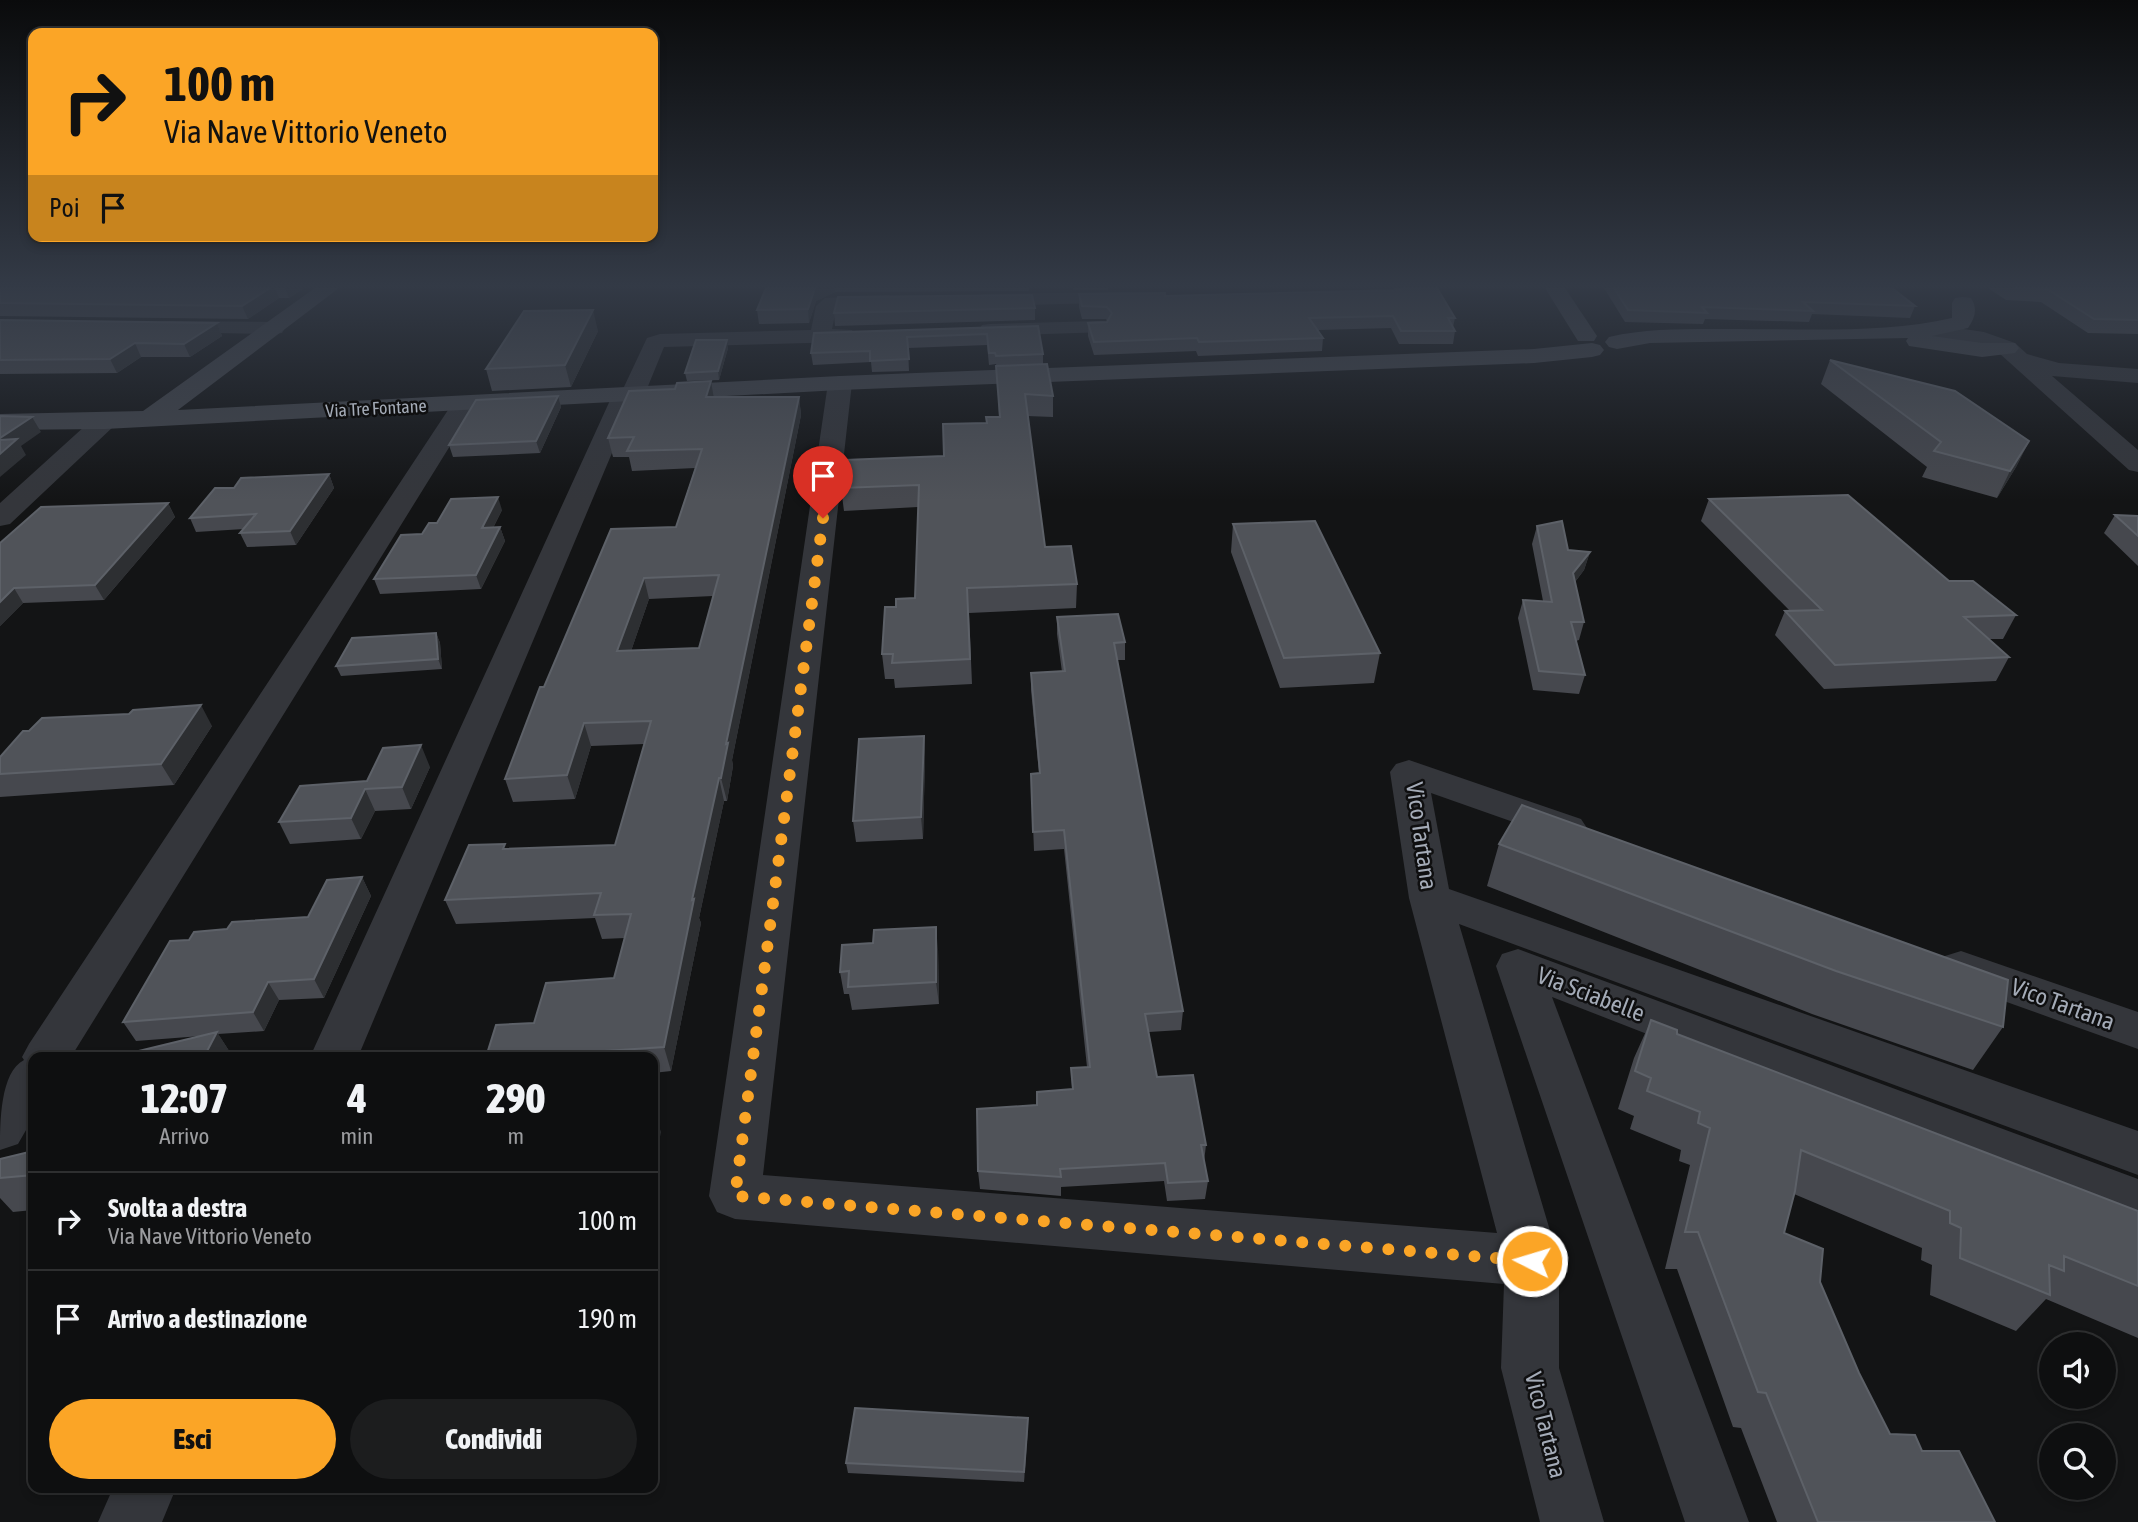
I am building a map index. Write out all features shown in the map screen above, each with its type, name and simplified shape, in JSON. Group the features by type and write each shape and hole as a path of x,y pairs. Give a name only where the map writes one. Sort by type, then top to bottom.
{"street":[{"path":"149,419 231,359"},
{"path":"336,1052 647,359"},
{"name":"Via Tre Fontane","path":"0,422 105,421 840,383 1456,359"},
{"path":"1993,359 2043,381"},
{"path":"2019,359 2138,464"},
{"path":"2028,359 2057,370 2138,376"},
{"path":"840,383 735,1196 1532,1261"},
{"path":"49,1052 464,404"},
{"path":"0,518 105,421"},
{"name":"Vico Tartana","path":"1572,1522 1530,1368 1532,1261 1430,898 1409,772 1605,841"},
{"name":"Via Sciabelle","path":"1430,898 2138,1153"},
{"name":"Vico Tartana","path":"1917,952 2138,1031"},
{"name":"Via Sciabelle","path":"1717,1522 1518,966 2138,1202"},
{"path":"0,1129 28,1085"},
{"path":"130,1522 143,1493"}],"building":[{"path":"0,359 107,359 0,360"},
{"path":"493,359 568,359 565,365 486,369"},
{"path":"690,359 721,359 718,371 685,373"},
{"path":"870,359 908,359 870,361"},
{"path":"1830,360 1955,391 2029,441 2010,471 1934,451 1941,442"},
{"path":"1047,364 1053,396 1025,394 1045,547 1071,546 1077,584 967,588 970,659 892,663 893,654 882,654 885,607 896,607 896,599 915,598 919,485 841,488 845,460 944,456 943,424 987,423 986,417 1000,417 996,366"},
{"path":"711,381 706,397 799,397 721,778 692,900 694,899 664,1047 590,1052 488,1052 496,1025 534,1023 546,983 614,978 631,914 594,915 601,893 445,900 469,845 505,844 503,849 615,845 651,721 584,723 567,775 505,779 540,687 544,687 611,529 676,527 702,449 627,451 634,437 608,438 629,391 675,389 677,383","holes":["719,575 699,648 617,651 644,578"]},
{"path":"558,396 536,441 449,445 476,400"},
{"path":"0,416 32,417 0,438"},
{"path":"17,439 0,454 0,440"},
{"path":"329,474 290,531 240,533 256,514 190,518 215,488 234,488 241,478"},
{"path":"1848,495 1949,581 1973,581 2016,615 1964,617 2009,657 1835,665 1785,611 1822,610 1709,499"},
{"path":"498,497 482,528 500,527 476,575 374,579 401,535 422,534 429,523 437,523 451,499"},
{"path":"168,503 95,585 14,588 0,602 0,543 41,507"},
{"path":"2115,515 2138,516 2138,536"},
{"path":"1315,521 1380,653 1284,658 1233,524"},
{"path":"1562,521 1568,550 1590,552 1573,573 1584,622 1571,622 1585,675 1539,671 1523,600 1552,602 1537,526"},
{"path":"1118,614 1125,642 1114,643 1183,1011 1145,1014 1157,1077 1193,1075 1206,1145 1201,1145 1208,1181 1168,1183 1165,1163 1060,1169 1061,1177 978,1171 977,1109 1037,1105 1037,1092 1073,1089 1071,1068 1090,1067 1064,830 1033,832 1031,774 1040,773 1031,673 1065,671 1057,617"},
{"path":"436,633 438,659 336,666 352,638"},
{"path":"201,705 161,764 0,774 0,757 23,731 29,731 42,718 129,714 133,710"},
{"path":"924,736 921,817 853,821 859,739"},
{"path":"421,745 402,787 365,789 351,818 279,822 300,786 367,781 383,748"},
{"path":"1522,805 2008,980 2003,1027 1836,971 1499,844"},
{"path":"362,877 314,979 268,982 253,1012 123,1022 170,941 189,940 194,932 227,929 232,922 308,917 327,880"},
{"path":"936,927 936,982 848,987 849,971 840,972 842,945 873,943 874,930"},
{"path":"1651,1020 1677,1030 1677,1034 2138,1211 2138,1286 2064,1256 2064,1271 2049,1265 2050,1295 1960,1258 1961,1228 1950,1223 1950,1211 1801,1150 1795,1191 1784,1233 1823,1249 1820,1282 1859,1373 1890,1434 1915,1435 1922,1451 1959,1451 1995,1522 1818,1522 1766,1393 1758,1392 1698,1232 1685,1232 1710,1128 1698,1123 1700,1112 1647,1091 1651,1078 1635,1071"},
{"path":"217,1032 207,1052 135,1052"},
{"path":"28,1152 28,1175 0,1178 0,1159"},
{"path":"855,1408 1028,1418 1024,1472 846,1463"}],"route":[{"path":"823,518 735,1196 1532,1261"}]}
